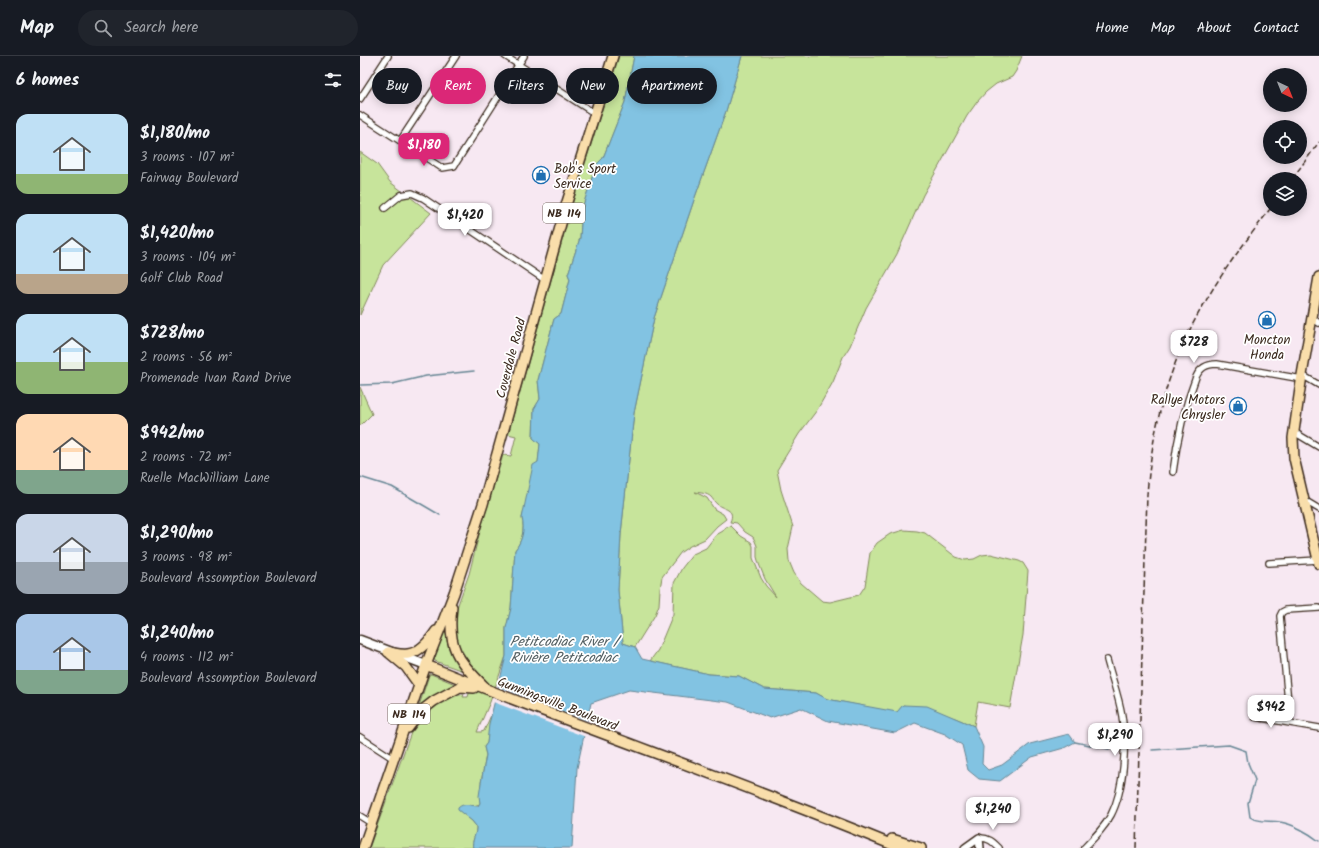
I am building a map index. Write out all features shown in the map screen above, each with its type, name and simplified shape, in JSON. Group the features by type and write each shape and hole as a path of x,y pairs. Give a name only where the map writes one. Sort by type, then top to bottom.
{"main road":[{"name":"Coverdale Road","path":"426,665 454,593 489,484 567,202 613,56"},
{"path":"1319,277 1315,321 1302,377 1294,432 1294,458 1319,562"},
{"path":"400,742 413,721 427,707 469,681 452,640 450,625 454,593"},
{"path":"388,652 404,654 415,651 429,640 442,623"},
{"name":"Gunningsville Boulevard","path":"360,640 388,652 469,681 489,690 831,819"},
{"path":"388,652 406,667 419,685"},
{"name":"NB 114","path":"363,848 426,665"},
{"path":"831,819 900,848"},
{"path":"831,819 921,848"}],"street":[{"path":"360,99 388,56"},
{"path":"400,141 456,56"},
{"path":"505,56 594,113"},
{"path":"360,115 442,168 454,166 524,56"},
{"path":"384,208 401,195 412,192 546,280"},
{"path":"1173,472 1184,414 1198,372 1208,364 1217,364 1302,377 1319,385"},
{"path":"1294,432 1319,447"},
{"path":"1303,500 1319,509"},
{"path":"1269,563 1319,562"},
{"path":"1290,723 1280,616 1282,612 1319,608"},
{"path":"1084,848 1102,828 1110,816 1119,796 1121,785 1124,753 1124,727 1107,660"},
{"path":"1255,717 1319,728"},
{"path":"360,737 394,759"},
{"path":"360,816 372,823"},
{"path":"964,848 971,845 979,845 984,837 989,839 999,848"}],"green space":[{"path":"619,56 634,56 632,68 627,68 627,92 625,102 603,158 596,165 582,209 580,238 568,274 570,279 561,314 554,319 538,380 540,399 534,409 533,438 540,444 538,463 522,518 522,535 515,550 511,608 506,628 506,656 490,702 477,732 484,731 492,713 487,743 484,747 486,755 481,783 480,804 473,806 470,804 459,810 476,826 473,848 369,848 412,730 428,709 450,697 464,694 463,697 468,697 475,674 465,662 454,638 455,613 469,574 480,531 503,455 511,456 516,436 508,434 574,198 604,104 619,104 619,68 615,68"},
{"path":"742,56 1022,56 1012,77 996,84 986,92 967,116 923,195 897,254 866,308 833,382 817,410 799,434 777,470 781,490 793,527 788,549 789,561 794,573 801,583 822,601 830,602 859,595 865,586 870,553 877,543 890,534 904,530 925,533 956,557 965,560 991,554 1023,563 1028,571 1023,635 1010,708 978,702 974,726 955,718 903,705 897,713 827,699 816,693 764,689 739,676 709,674 650,661 658,650 673,614 674,583 682,568 693,554 706,548 716,535 723,531 726,527 731,526 741,536 751,542 753,546 753,558 761,578 776,597 765,579 759,564 757,557 757,546 753,537 745,532 737,523 730,522 730,512 703,493 695,492 707,498 714,509 723,514 726,519 705,539 681,552 662,577 659,605 655,615 635,647 623,643 618,590 621,534 634,413 654,318 726,111"},
{"path":"360,152 377,164 390,182 431,213 383,265 360,315"},
{"path":"360,387 372,414 360,426"},
{"path":"447,625 464,670 463,671 435,661 434,659"},
{"path":"431,674 455,684 419,706 429,675"}],"water":[{"name":"Petitcodiac River / Rivière Petitcodiac","path":"634,56 742,56 726,111 654,318 634,413 621,534 618,590 623,643 635,647 642,659 709,674 739,676 764,689 816,693 827,699 897,712 903,705 927,706 974,726 983,747 982,764 988,770 1002,765 1030,744 1069,734 1075,742 1064,748 1032,757 1000,781 979,779 968,770 962,745 945,734 915,723 895,733 828,721 801,708 770,718 728,702 629,690 591,703 577,768 572,848 473,848 476,826 458,810 458,808 463,805 478,806 480,803 479,796 486,755 484,747 487,743 489,724 506,656 506,628 511,608 515,550 522,535 522,518 533,465 538,462 540,444 533,438 534,409 540,399 538,380 554,319 561,314 570,279 568,274 580,238 582,209 596,165 603,158 625,102 627,92 627,104 717,104 717,68 632,68"}],"pier":[{"path":"497,686 589,721 586,737 493,702"}],"waterway":[{"path":"360,385 392,384 426,376 474,371"},
{"path":"360,477 392,487 440,515"},
{"path":"1075,742 1109,749"},
{"path":"1152,750 1229,745 1246,751 1248,763 1255,780 1248,803 1250,817 1257,820 1285,823 1306,832 1319,841"}],"railway":[{"path":"1297,172 1319,142"},
{"path":"1136,848 1147,495 1149,470 1158,420 1172,372 1192,326 1219,279 1265,216"}],"place":[{"name":"Bob's Sport Service","path":"541,175"},
{"name":"Moncton Honda","path":"1267,320"},
{"name":"Rallye Motors Chrysler","path":"1238,406"}]}
